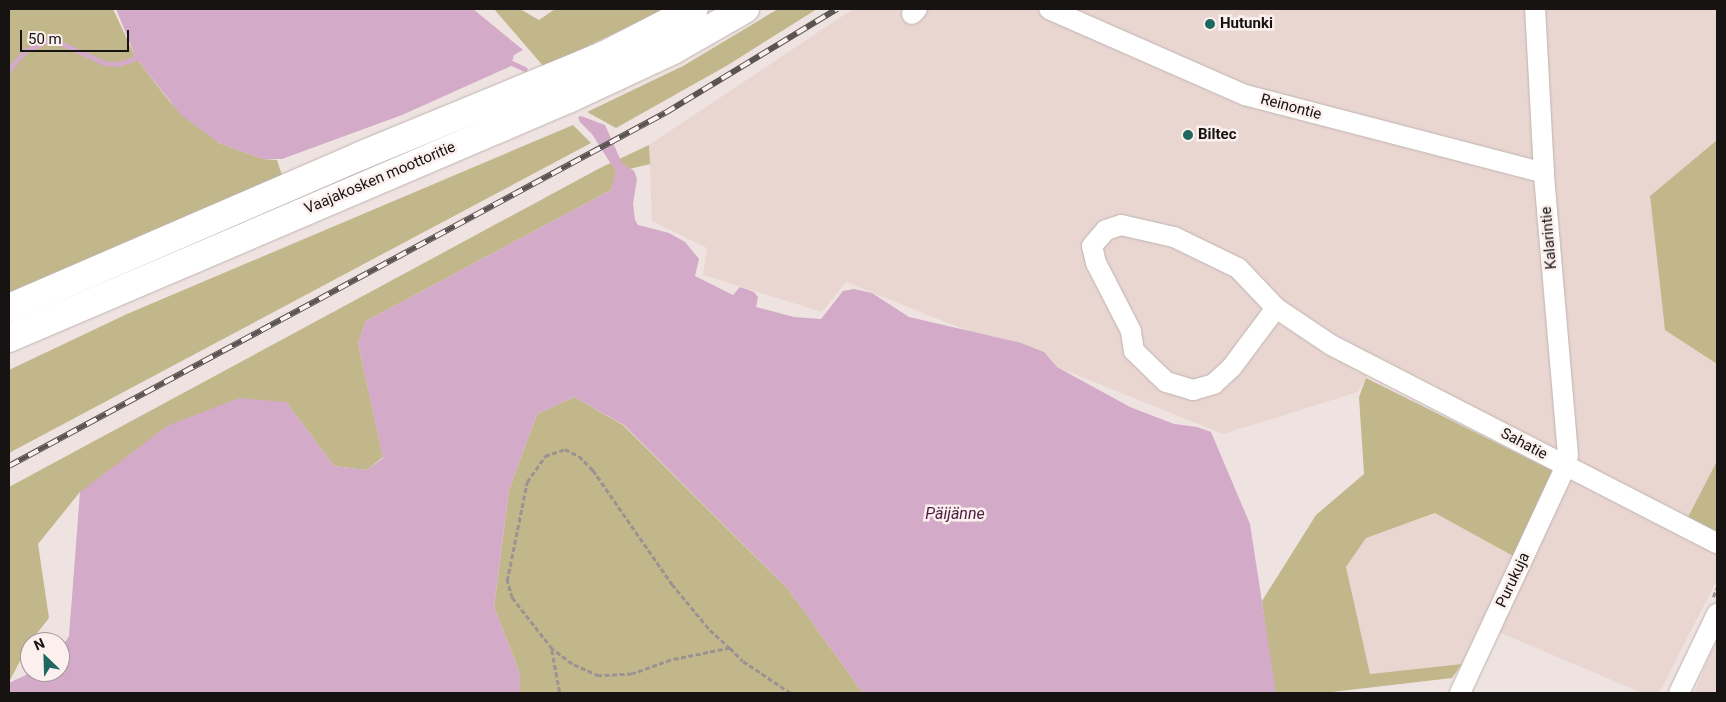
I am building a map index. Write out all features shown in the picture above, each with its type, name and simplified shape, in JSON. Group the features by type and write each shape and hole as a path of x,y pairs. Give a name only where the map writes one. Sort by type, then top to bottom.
{"highway":[{"name":"Vaajakosken moottoritie","path":"9,308 369,152 603,56 694,9"},
{"name":"Vaajakosken moottoritie","path":"9,338 100,296 568,99 673,50 745,9"}],"street":[{"name":"Reinontie","path":"1049,9 1077,14 1245,95 1544,173"},
{"name":"Kalarintie","path":"1535,9 1544,173 1568,455 1566,466"},
{"name":"Sahatie","path":"1276,308 1232,367 1214,384 1194,390 1166,382 1134,351 1131,331 1096,263 1092,246 1106,230 1121,225 1174,237 1238,268 1276,308 1331,345 1717,543"},
{"name":"Purukuja","path":"1460,693 1566,466"},
{"path":"1679,693 1717,614"}],"path":[{"path":"730,648 671,660 632,674 599,676 572,664 552,649 512,598 507,581 527,482 545,456 565,449 579,456 592,470 672,584 730,648 791,693"},
{"path":"552,649 560,693"}],"shaded area":[{"path":"9,9 113,9 136,58 170,102 219,143 263,159 277,160 282,175 9,295"},
{"path":"494,9 520,9 539,20 555,9 665,9 544,67"},
{"path":"778,9 817,9 728,65 616,128 587,112 683,66"},
{"path":"853,9 1717,9 1717,140 1650,196 1665,329 1717,364 1717,461 1681,531 1717,549 1717,580 1659,693 1642,693 1480,624 1462,664 1370,674 1346,567 1366,538 1568,466 1373,366 1358,392 1223,434 846,282 822,312 703,275 707,248 652,221 649,145"},
{"path":"573,125 591,143 9,453 9,370 127,314"},
{"path":"1717,140 1717,364 1665,330 1650,196"},
{"path":"649,145 650,164 617,172 611,190 366,321 358,343 383,457 367,470 334,466 286,402 80,492 38,544 49,618 38,632 20,632 20,661 9,682 9,487 600,168"},
{"path":"1366,378 1553,471 1515,557 1435,513 1366,538 1346,567 1370,674 1462,664 1452,678 1323,693 1274,693 1262,601 1316,515 1364,474 1359,397"},
{"path":"574,397 623,425 788,589 863,693 520,693 520,674 494,607 509,490 537,414"},
{"path":"1717,461 1717,535 1687,519"},
{"path":"1717,638 1717,693 1694,693"}],"water":[{"path":"116,9 473,9 523,50 514,55 511,66 402,115 282,159 263,159 219,143 181,115 136,58"},
{"name":"Päijänne","path":"581,116 605,125 622,163 634,171 637,179 633,204 635,220 638,225 669,233 685,242 699,259 695,276 733,295 740,287 754,292 758,297 756,307 794,317 821,319 843,291 854,289 872,293 909,317 1021,343 1044,352 1057,367 1130,407 1174,424 1197,427 1211,432 1250,524 1276,693 863,693 788,589 624,425 574,397 537,414 509,490 494,607 520,674 520,693 9,693 9,683 20,678 20,682 70,682 69,632 80,492 167,426 239,398 286,402 334,466 367,470 383,458 358,343 366,321 611,190 616,172 592,134 580,122 578,117"}],"waterway":[{"path":"9,70 25,51 52,39 104,63 119,64 136,58"},
{"path":"512,63 525,69"}],"railway":[{"path":"9,466 665,113 837,9"}],"place":[{"name":"Hutunki","path":"1210,24"},
{"name":"Biltec","path":"1188,135"}]}
